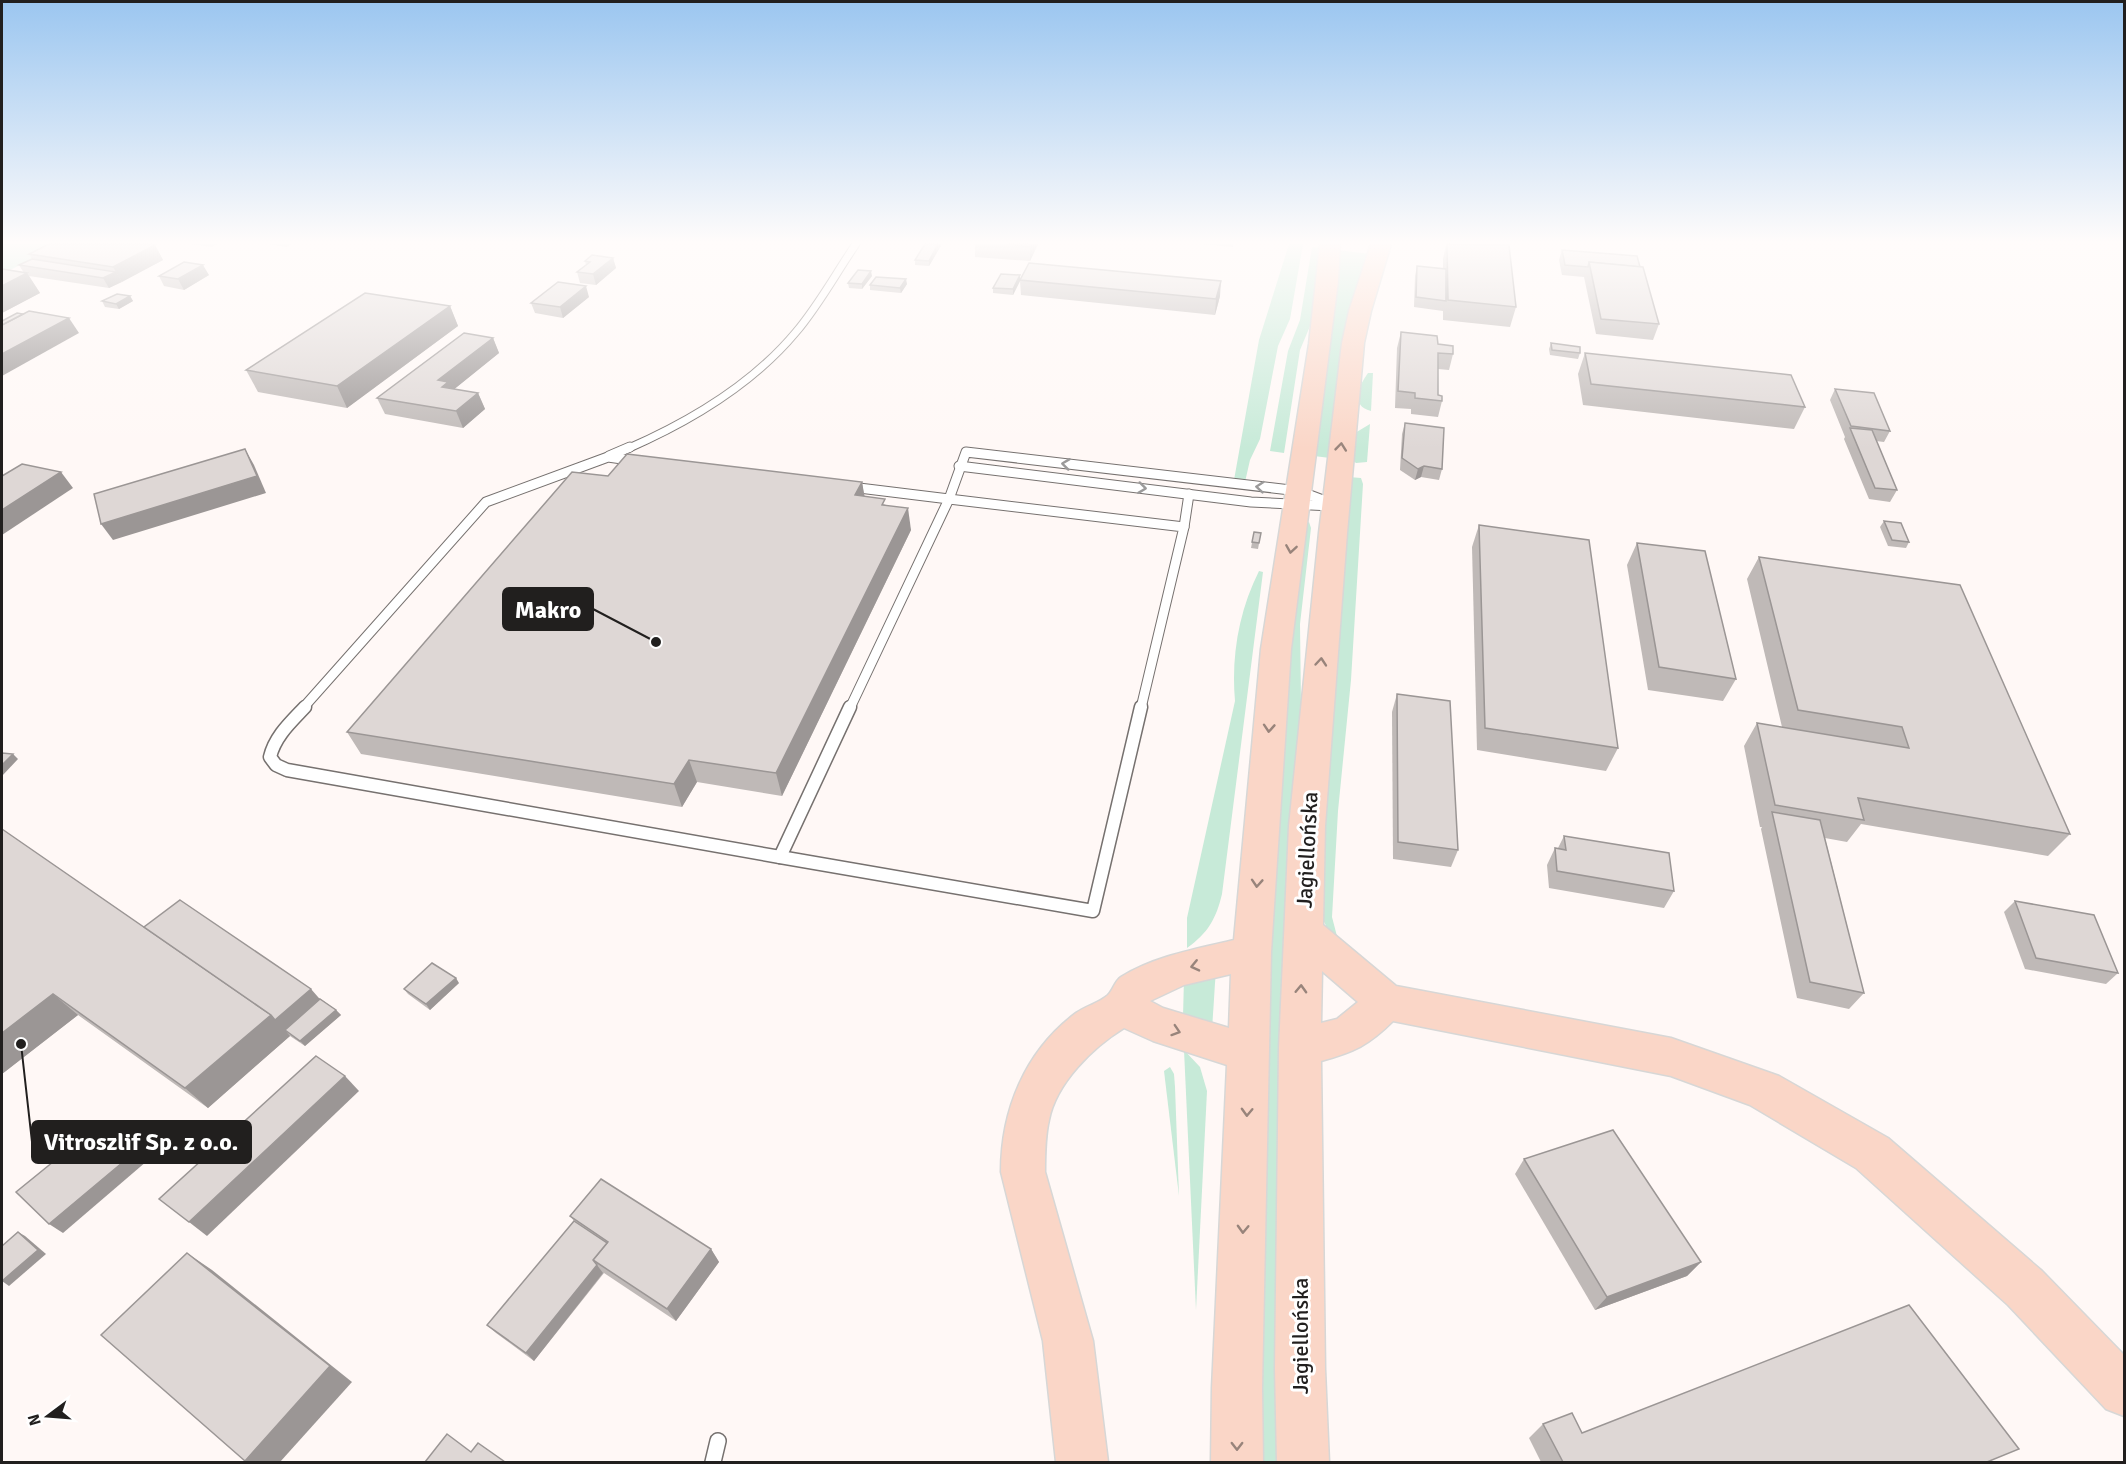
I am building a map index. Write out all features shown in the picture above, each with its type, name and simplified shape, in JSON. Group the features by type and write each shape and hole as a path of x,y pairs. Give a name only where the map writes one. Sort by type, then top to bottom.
{"main road":[{"name":"Jagiellońska","path":"1237,1462 1237,1388 1252,952 1275,649 1324,312"},
{"name":"Jagiellońska","path":"1303,1462 1300,1369 1300,1048 1308,814 1336,506 1353,343 1360,312"},
{"path":"1303,931 1386,1002 1671,1056 1764,1090 1872,1153 2025,1288 2124,1390"},
{"path":"1082,1462 1068,1341 1028,1199 1023,1173 1023,1148 1027,1119 1037,1090 1068,1047 1090,1026 1123,1007 1133,990 1177,970 1252,952"},
{"path":"1300,1048 1347,1035 1360,1027 1386,1002"},
{"path":"1123,1007 1153,1023 1249,1053"}],"lane":[{"path":"810,312 797,331 766,364 718,400 654,436 608,457 486,502 278,737 270,757 276,765 287,770 1094,911 1184,527 1189,494"},
{"path":"780,856 956,483 959,466 966,452 1298,498 1336,506"},
{"path":"608,457 643,462"},
{"path":"959,466 1189,494 1298,498 1336,506"},
{"path":"843,486 1184,527"},
{"path":"713,1462 718,1441"}],"green space":[{"path":"1268,312 1291,312 1278,346 1260,439 1250,460 1245,482 1234,480 1259,340"},
{"path":"1301,312 1314,312 1300,350 1284,453 1270,451 1288,351"},
{"path":"1330,312 1359,312 1330,458 1314,456"},
{"path":"1368,373 1373,373 1371,411 1364,408 1358,400 1359,389"},
{"path":"1370,424 1367,462 1356,463 1352,460 1355,433"},
{"path":"1349,477 1361,478 1363,484 1351,680 1338,811 1332,917 1338,940 1335,943 1321,916 1320,897"},
{"path":"1309,522 1311,528 1300,624 1301,705 1291,847 1278,1322 1278,1462 1260,1462 1258,1308 1274,834 1289,659 1306,524"},
{"path":"1259,571 1263,572 1222,894 1210,925 1187,948 1187,918 1235,701 1234,667 1238,634 1246,602"},
{"path":"1216,968 1212,1030 1183,1017 1184,978"},
{"path":"1184,1050 1200,1067 1207,1091 1196,1310"},
{"path":"1170,1067 1174,1074 1175,1087 1179,1196 1164,1071"}],"building":[{"path":"26,312 69,318 2,354 2,325"},
{"path":"335,312 441,312 337,386 246,370"},
{"path":"1600,312 1656,312 1659,324 1601,319"},
{"path":"17,313 23,314 2,325 2,321"},
{"path":"1401,332 1437,336 1438,344 1453,346 1453,354 1438,353 1438,395 1442,396 1442,401 1415,398 1415,393 1398,391"},
{"path":"464,333 493,338 438,380 448,382 442,387 478,393 456,411 377,398"},
{"path":"1551,343 1580,347 1580,353 1552,350"},
{"path":"1585,353 1791,375 1805,407 1591,384"},
{"path":"1835,389 1874,393 1890,431 1851,426"},
{"path":"1405,423 1444,428 1442,469 1424,466 1418,469 1402,458"},
{"path":"1850,428 1872,430 1897,490 1875,488"},
{"path":"245,449 257,476 101,524 94,494"},
{"path":"627,454 862,482 855,495 885,499 882,505 908,508 776,773 689,760 674,784 347,732 572,472 608,476"},
{"path":"22,464 61,472 2,510 2,476"},
{"path":"1884,521 1901,523 1909,542 1892,540"},
{"path":"1479,525 1589,540 1618,748 1485,728"},
{"path":"1254,532 1261,533 1259,543 1252,542"},
{"path":"1637,543 1705,551 1736,679 1659,667"},
{"path":"1759,557 1960,585 2070,834 1858,798 1864,820 1775,805 1757,723 1909,748 1902,727 1798,710"},
{"path":"1397,694 1450,701 1458,850 1398,842"},
{"path":"2,753 13,754 2,765"},
{"path":"1772,812 1820,820 1864,993 1810,982"},
{"path":"2,829 271,1015 185,1088 53,994 2,1033"},
{"path":"1564,836 1669,853 1674,891 1557,871 1555,848 1566,850"},
{"path":"180,900 311,989 275,1020 144,927"},
{"path":"2015,901 2094,915 2118,973 2036,958"},
{"path":"432,963 456,978 426,1004 404,989"},
{"path":"320,999 336,1010 300,1041 285,1030"},
{"path":"316,1056 345,1076 189,1222 159,1199"},
{"path":"101,1123 135,1152 49,1224 16,1192"},
{"path":"1613,1130 1701,1262 1607,1297 1524,1159"},
{"path":"601,1179 711,1249 667,1309 593,1260 608,1242 570,1216"},
{"path":"574,1221 607,1243 593,1260 597,1265 526,1353 487,1325"},
{"path":"18,1232 38,1250 2,1281 2,1246"},
{"path":"187,1253 330,1366 245,1461 101,1335"},
{"path":"1909,1305 2019,1449 1987,1462 1563,1462 1543,1424 1572,1413 1582,1433"},
{"path":"447,1434 471,1452 478,1443 505,1462 425,1462"}],"place":[{"name":"Makro","path":"656,642"},
{"name":"Vitroszlif Sp. z o.o.","path":"21,1044"}]}
